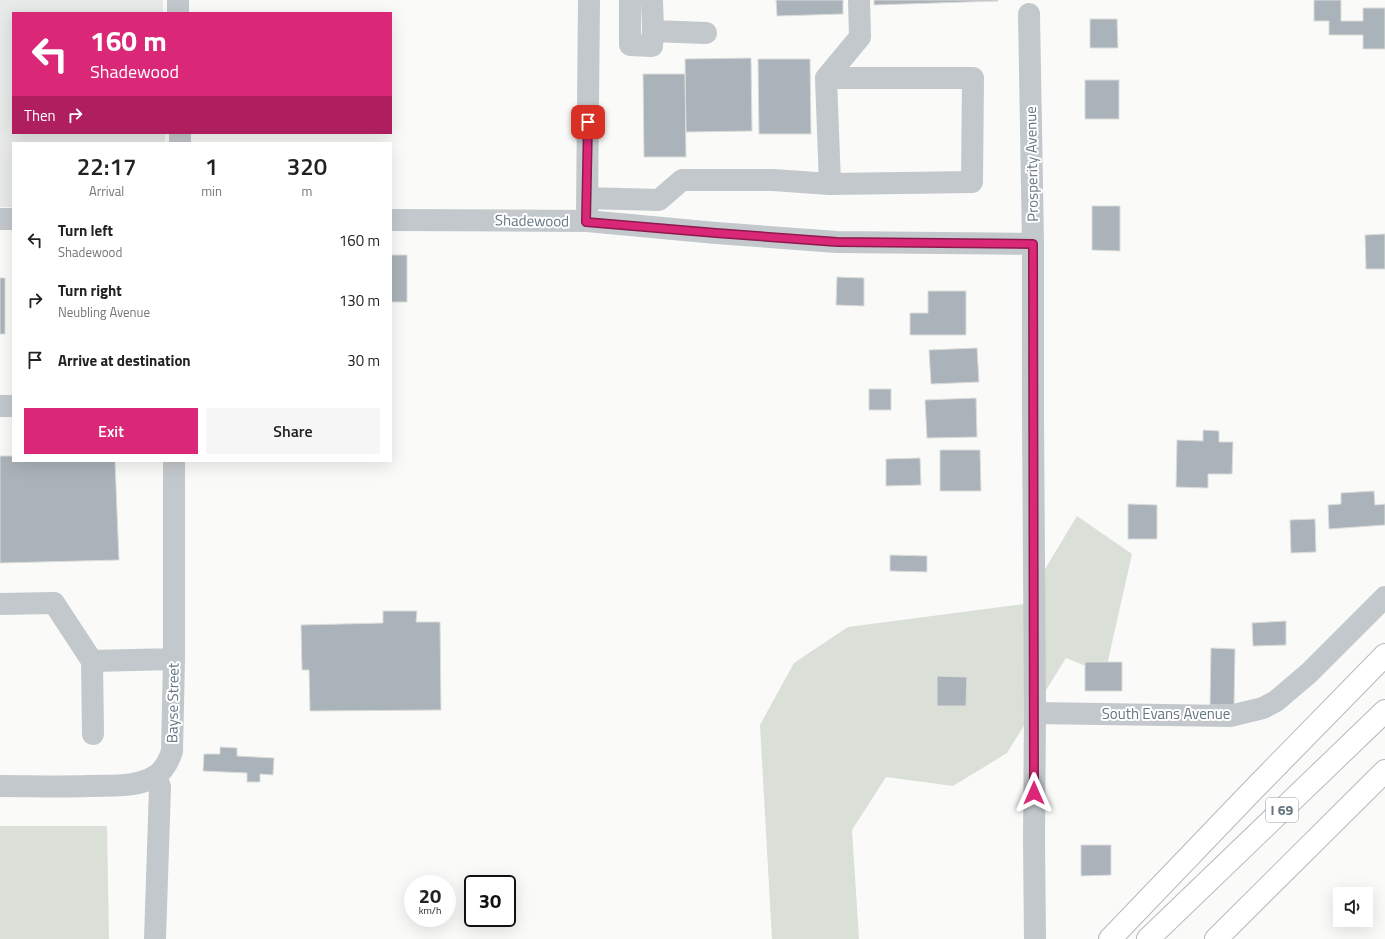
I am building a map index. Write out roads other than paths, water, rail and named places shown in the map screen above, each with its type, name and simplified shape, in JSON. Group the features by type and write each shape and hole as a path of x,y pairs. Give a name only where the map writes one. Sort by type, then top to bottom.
{"highway":[{"path":"1110,939 1385,655"},
{"name":"I 69","path":"1148,939 1385,711"},
{"path":"1216,939 1385,771"}],"street":[{"path":"178,0 178,12"},
{"path":"586,222 589,0"},
{"path":"630,0 630,45 652,46 652,0"},
{"path":"830,184 826,78 860,38 859,0"},
{"name":"Prosperity Avenue","path":"1029,14 1033,244 1035,939"},
{"path":"653,31 706,33"},
{"path":"587,198 659,200 682,180 773,180 830,184 972,182 973,78 826,78"},
{"path":"0,219 12,219"},
{"name":"Shadewood","path":"392,220 586,222 837,242 1033,244"},
{"path":"0,406 12,406"},
{"name":"Bayse Street","path":"156,776 169,761 172,751 174,660 174,462"},
{"name":"South Evans Avenue","path":"1035,714 1230,716 1263,708 1276,701 1309,673 1385,597"},
{"path":"0,604 54,603 92,661 93,734"},
{"path":"92,661 174,660"},
{"path":"0,786 56,787 129,785 143,782 156,776 160,787 155,939"}]}
